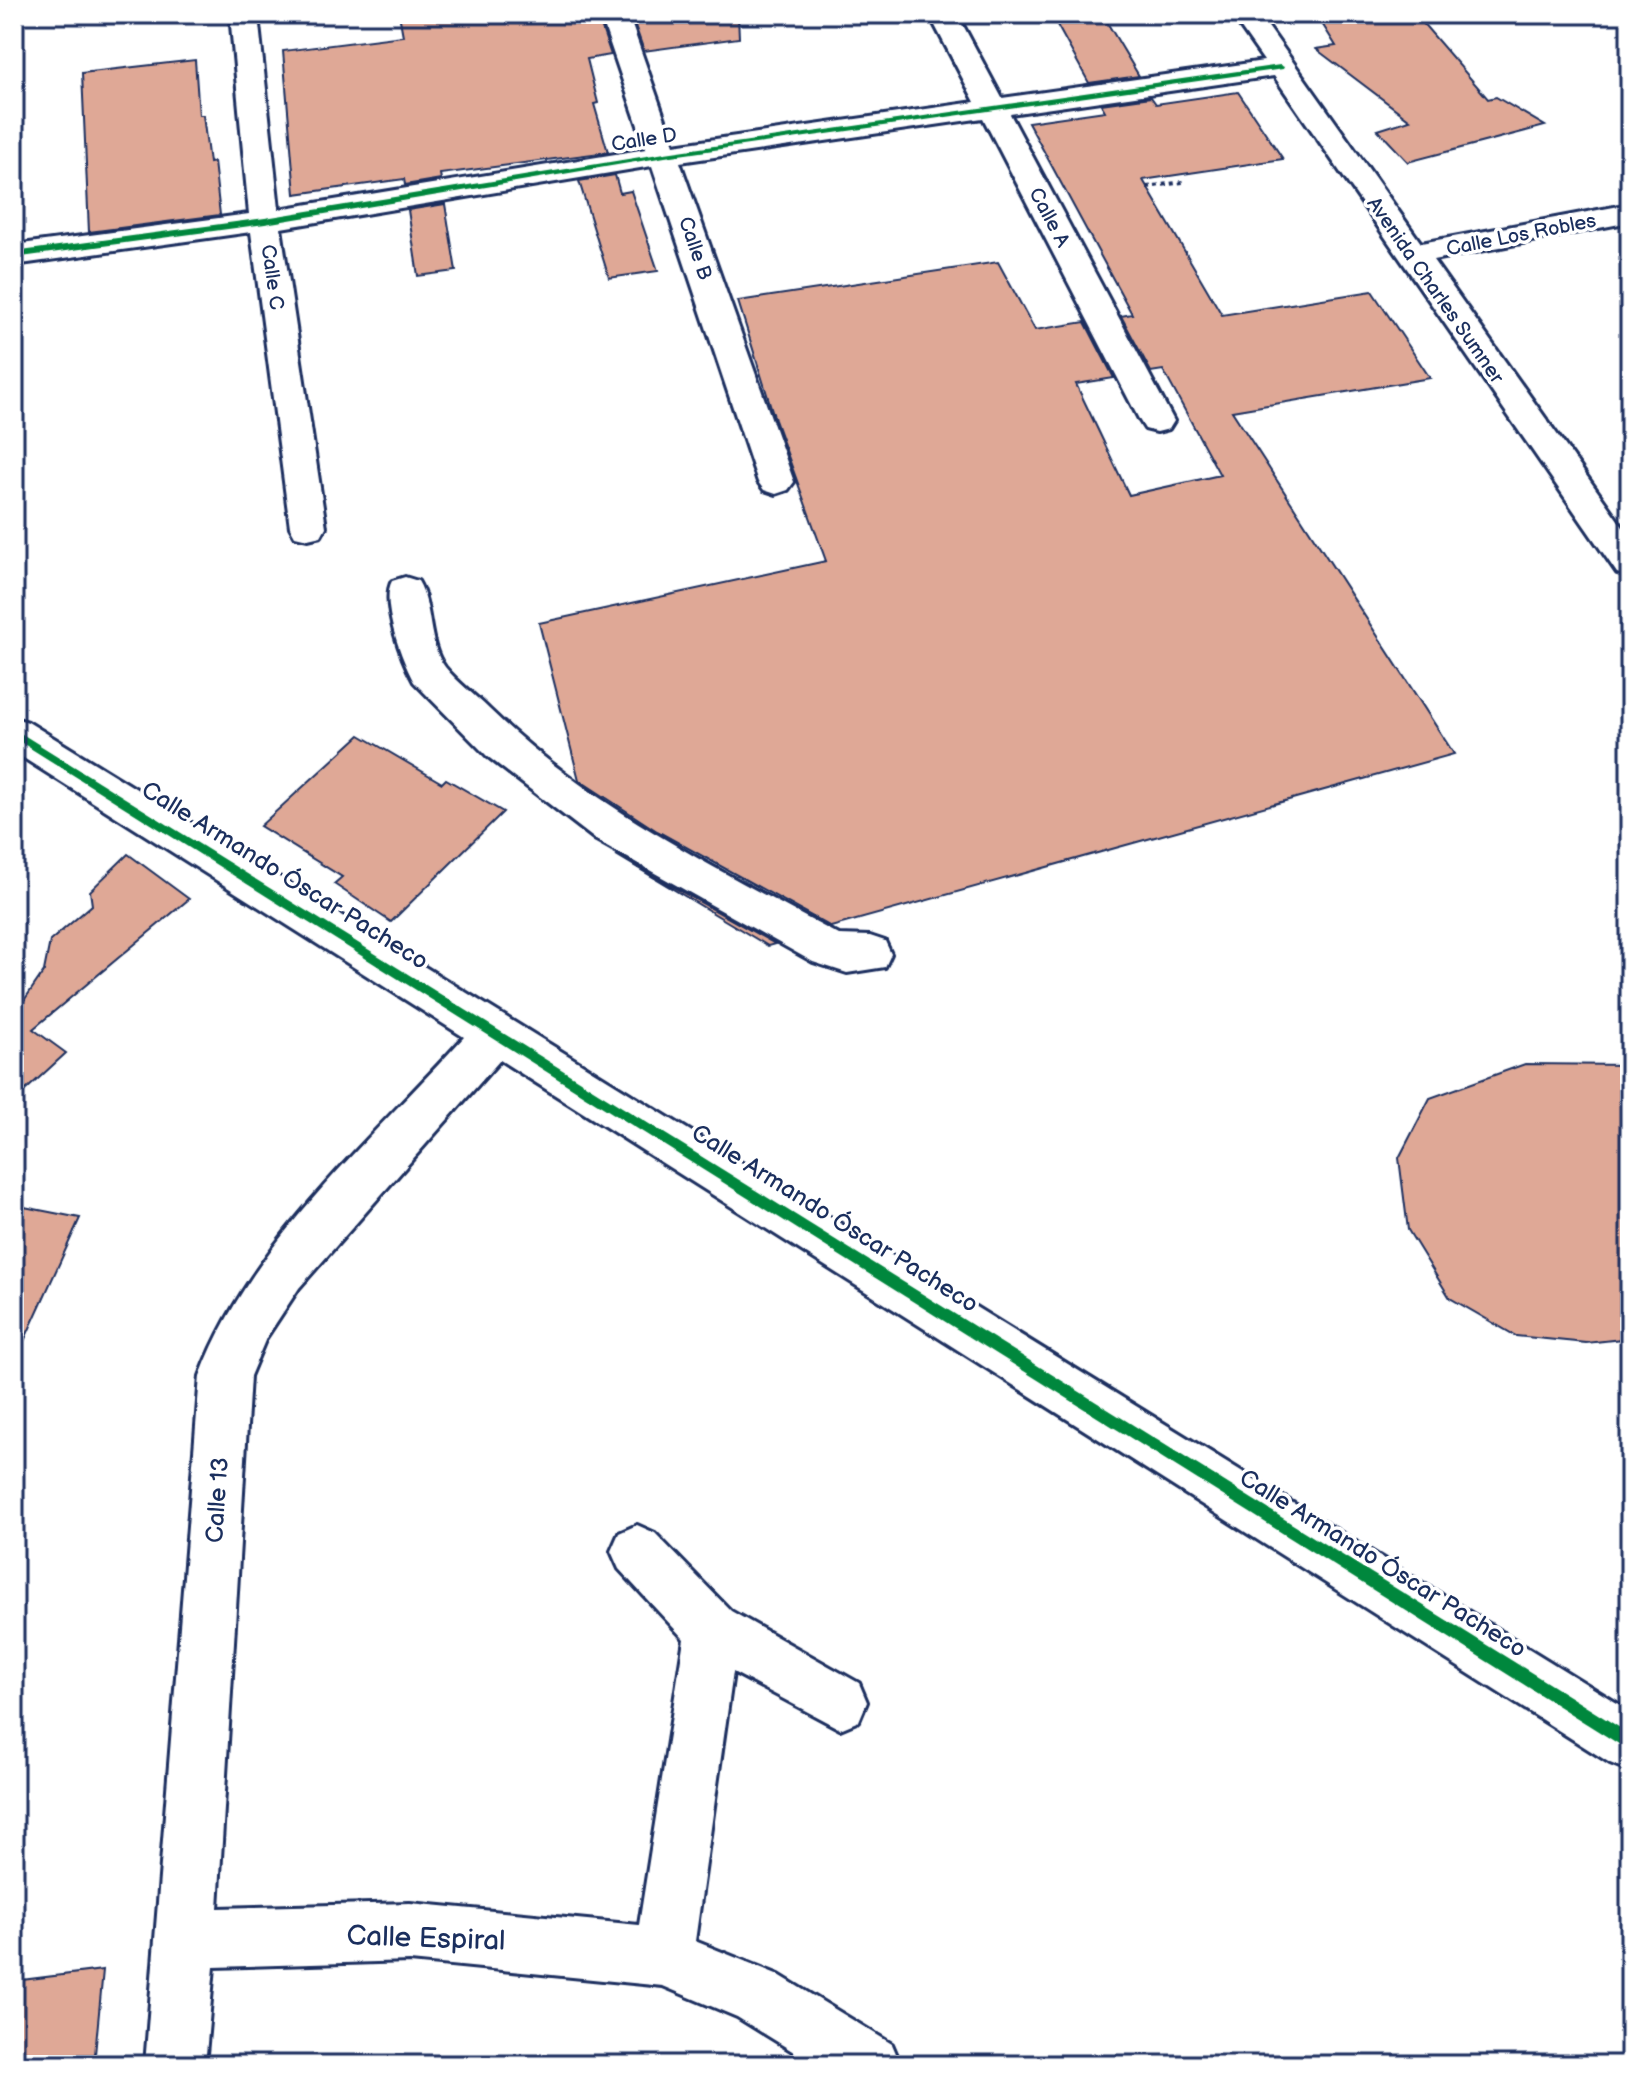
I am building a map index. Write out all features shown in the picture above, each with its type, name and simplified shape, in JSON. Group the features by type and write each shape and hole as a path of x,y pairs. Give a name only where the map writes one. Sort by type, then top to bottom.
{"street":[{"name":"Calle B","path":"614,14 776,482"},
{"name":"Calle A","path":"943,14 1157,421"},
{"name":"Avenida Charles Sumner","path":"1245,14 1630,564"},
{"name":"Calle C","path":"245,25 265,221 308,527"},
{"name":"Calle D","path":"14,255 265,221 665,155 1280,67"},
{"name":"Calle Los Robles","path":"1412,254 1630,213"},
{"path":"405,590 412,629 427,672 513,755 623,837 828,950 847,955 870,954"},
{"name":"Calle Armando Óscar Pacheco","path":"22,749 497,1032 1630,1743"},
{"name":"Calle 13","path":"175,2065 187,1938 225,1376 232,1353 256,1309 295,1256 497,1032"},
{"path":"637,1551 712,1630 840,1702"},
{"path":"663,1957 712,1630"},
{"name":"Calle Espiral","path":"187,1938 410,1932 663,1957 758,1996 871,2065"}],"path":[{"path":"1147,187 1183,182"}],"building":[{"path":"399,14 597,14 611,55 587,59 598,103 594,104 608,152 440,174 441,179 405,185 404,179 295,194 283,51 403,36"},
{"path":"631,14 738,14 739,38 644,51"},
{"path":"1051,14 1102,14 1139,76 1089,83"},
{"path":"1316,14 1415,14 1488,99 1496,97 1545,126 1408,162 1378,130 1410,120 1316,49 1336,46"},
{"path":"195,60 199,115 203,115 209,163 214,162 220,215 89,232 82,73"},
{"path":"1238,92 1283,159 1143,180 1222,315 1372,291 1430,378 1232,411 1454,754 831,927 657,831 579,780 539,623 826,561 775,420 738,301 998,262 1035,330 1085,322 1114,378 1076,384 1129,495 1220,475 1163,370 1151,372 1121,316 1132,314 1028,122 1105,111 1101,104 1151,97 1156,104"},
{"path":"615,175 620,193 631,191 658,271 609,278 579,181"},
{"path":"445,204 456,271 418,276 408,210"},
{"path":"360,735 442,783 446,779 503,812 391,922 334,884 342,877 260,826"},
{"path":"128,854 189,899 33,1029 66,1053 14,1101 14,1015 44,971 50,941 92,905 90,891"},
{"path":"616,855 775,944 768,946"},
{"path":"1525,1064 1630,1065 1630,1338 1586,1343 1516,1336 1450,1298 1408,1230 1399,1158 1430,1098"},
{"path":"14,1205 80,1218 14,1363"},
{"path":"103,1970 94,2065 14,2065 14,1981"}],"cycle path":[{"path":"14,255 265,221 665,155 1280,67"},
{"path":"14,733 1630,1743"}]}
